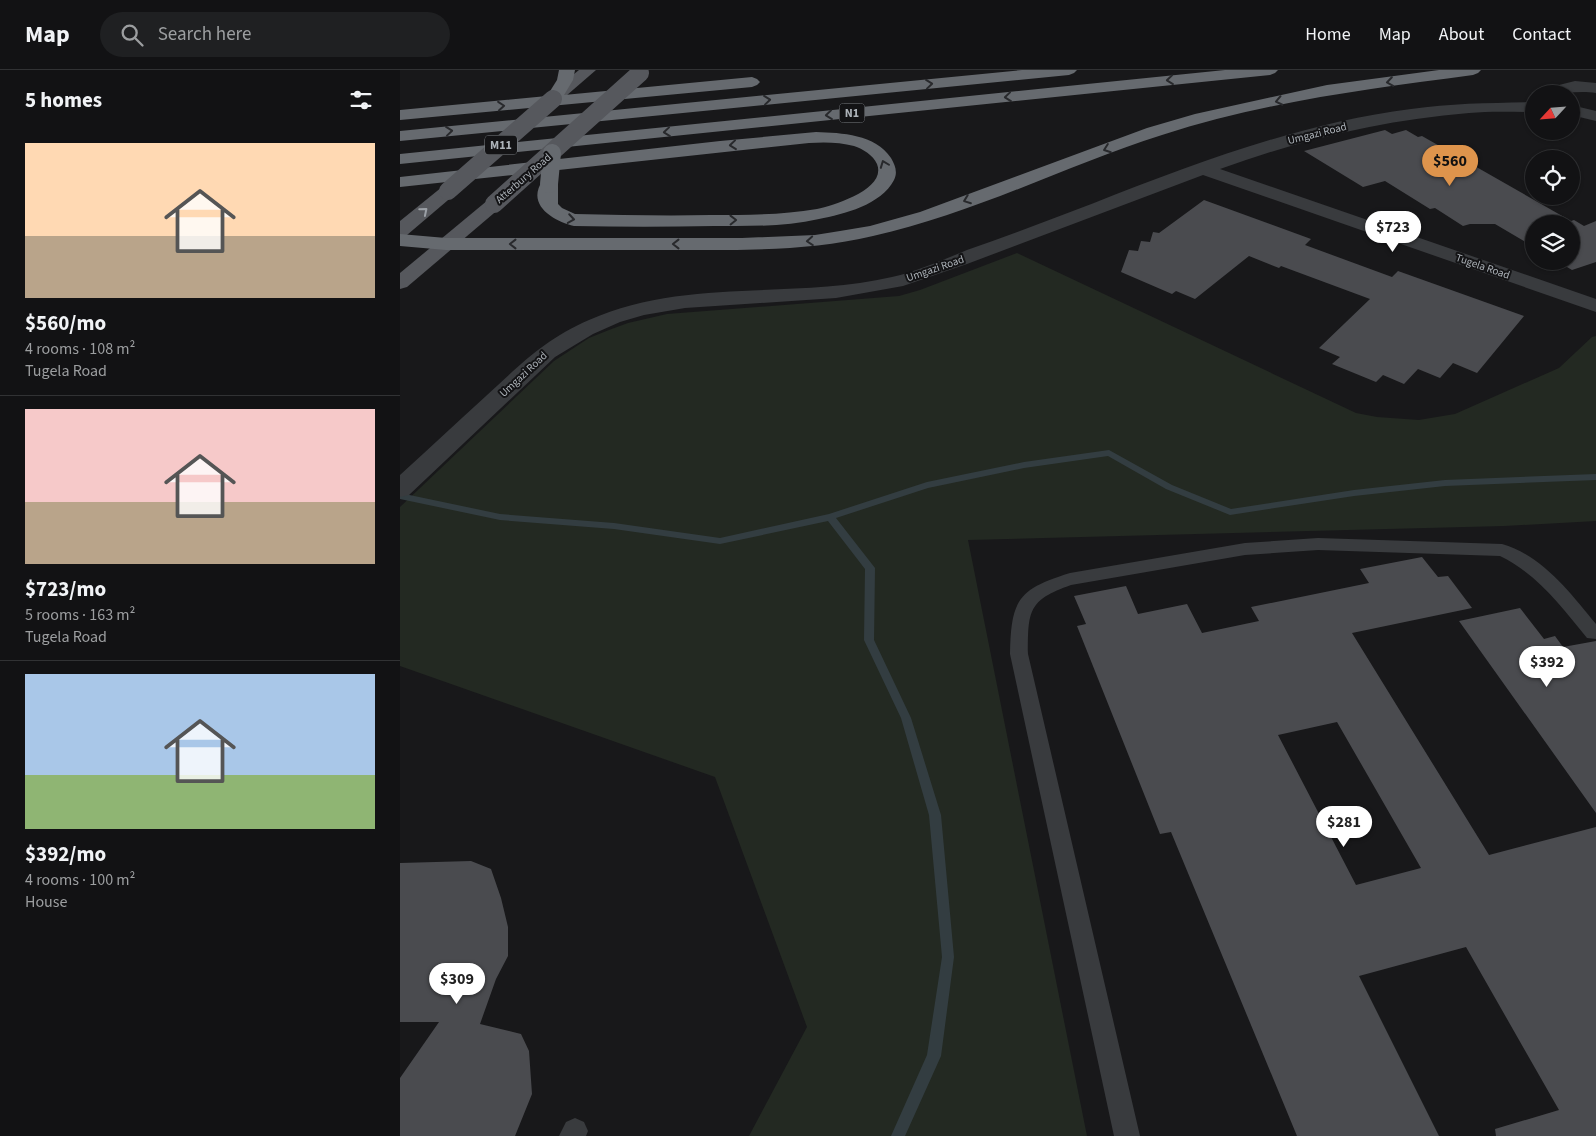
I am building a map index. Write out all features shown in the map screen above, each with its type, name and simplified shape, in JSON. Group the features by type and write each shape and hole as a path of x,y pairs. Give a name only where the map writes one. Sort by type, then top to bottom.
{"highway":[{"name":"N1","path":"400,136 1069,70"},
{"name":"N1","path":"400,161 1270,70"},
{"path":"400,240 446,244 742,244 815,241 848,236 927,216 1138,137 1201,117 1327,90 1473,70"},
{"path":"554,99 565,80 567,71"},
{"path":"400,115 771,80"},
{"path":"400,182 728,145 828,138 862,143 876,150 887,166 888,175 885,182 876,191 862,200 843,208 816,215 790,218 728,220 574,220 562,217 551,208 547,192 549,184 552,153"}],"main road":[{"name":"Atterbury Road","path":"400,283 552,153 641,71"},
{"name":"M11","path":"400,231 586,72"}],"street":[{"path":"1580,87 1596,88"},
{"name":"Umgazi Road","path":"400,489 547,352 574,334 599,322 654,306 696,301 837,291 899,281 1021,237 1201,168 1317,131 1424,112 1525,104"},
{"name":"Umgazi Road","path":"1513,106 1525,107"},
{"path":"1580,112 1596,116"},
{"name":"Tugela Road","path":"1201,168 1596,306"}],"lane":[{"path":"1127,1136 1019,654 1018,620 1028,600 1044,586 1070,579 1245,549 1318,544 1502,550 1518,556 1543,575 1593,633"}],"shaded area":[{"path":"1017,253 1356,413 1377,417 1419,420 1455,414 1559,368 1592,337 1596,336 1596,521 1504,526 968,540 1087,1136 749,1136 807,1027 715,777 400,666 400,507 554,361 589,338 628,323 667,314 899,296 920,290"}],"building":[{"path":"1385,130 1392,134 1406,130 1418,137 1422,136 1525,195 1525,205 1543,205 1560,215 1525,215 1525,242 1495,224 1470,224 1463,226 1435,208 1430,209 1385,181 1363,187 1304,151"},
{"path":"1204,200 1311,239 1305,245 1392,277 1398,271 1524,316 1477,373 1453,363 1440,378 1418,369 1404,384 1383,375 1376,382 1332,364 1340,357 1319,348 1370,299 1249,256 1195,299 1176,291 1172,294 1121,272 1129,250 1138,251 1141,241 1150,242 1153,232 1159,233"},
{"path":"1596,221 1596,262 1580,267 1580,224 1584,226"},
{"path":"1422,557 1438,577 1448,576 1472,608 1352,633 1489,855 1596,827 1596,1136 1496,1136 1495,1129 1559,1110 1466,947 1359,976 1439,1136 1297,1136 1171,832 1160,834 1077,626 1086,624 1074,596 1126,586 1138,614 1187,604 1202,633 1259,621 1251,607 1369,583 1360,569","holes":["1337,722 1421,868 1356,885 1278,735"]},
{"path":"1520,608 1544,639 1555,636 1563,647 1596,641 1596,813 1459,621"},
{"path":"471,861 491,869 508,927 508,956 496,979 480,1024 521,1034 529,1051 532,1094 515,1136 400,1136 400,1078 439,1022 400,1022 400,863"}],"waterway":[{"path":"830,517 927,485 1024,465 1109,453 1169,487 1230,512 1354,493 1445,483 1596,477"},
{"path":"400,496 500,517 614,526 720,541 830,517"},
{"path":"830,517 870,568 869,640 906,718 935,815 948,957 934,1056 898,1136"}]}
